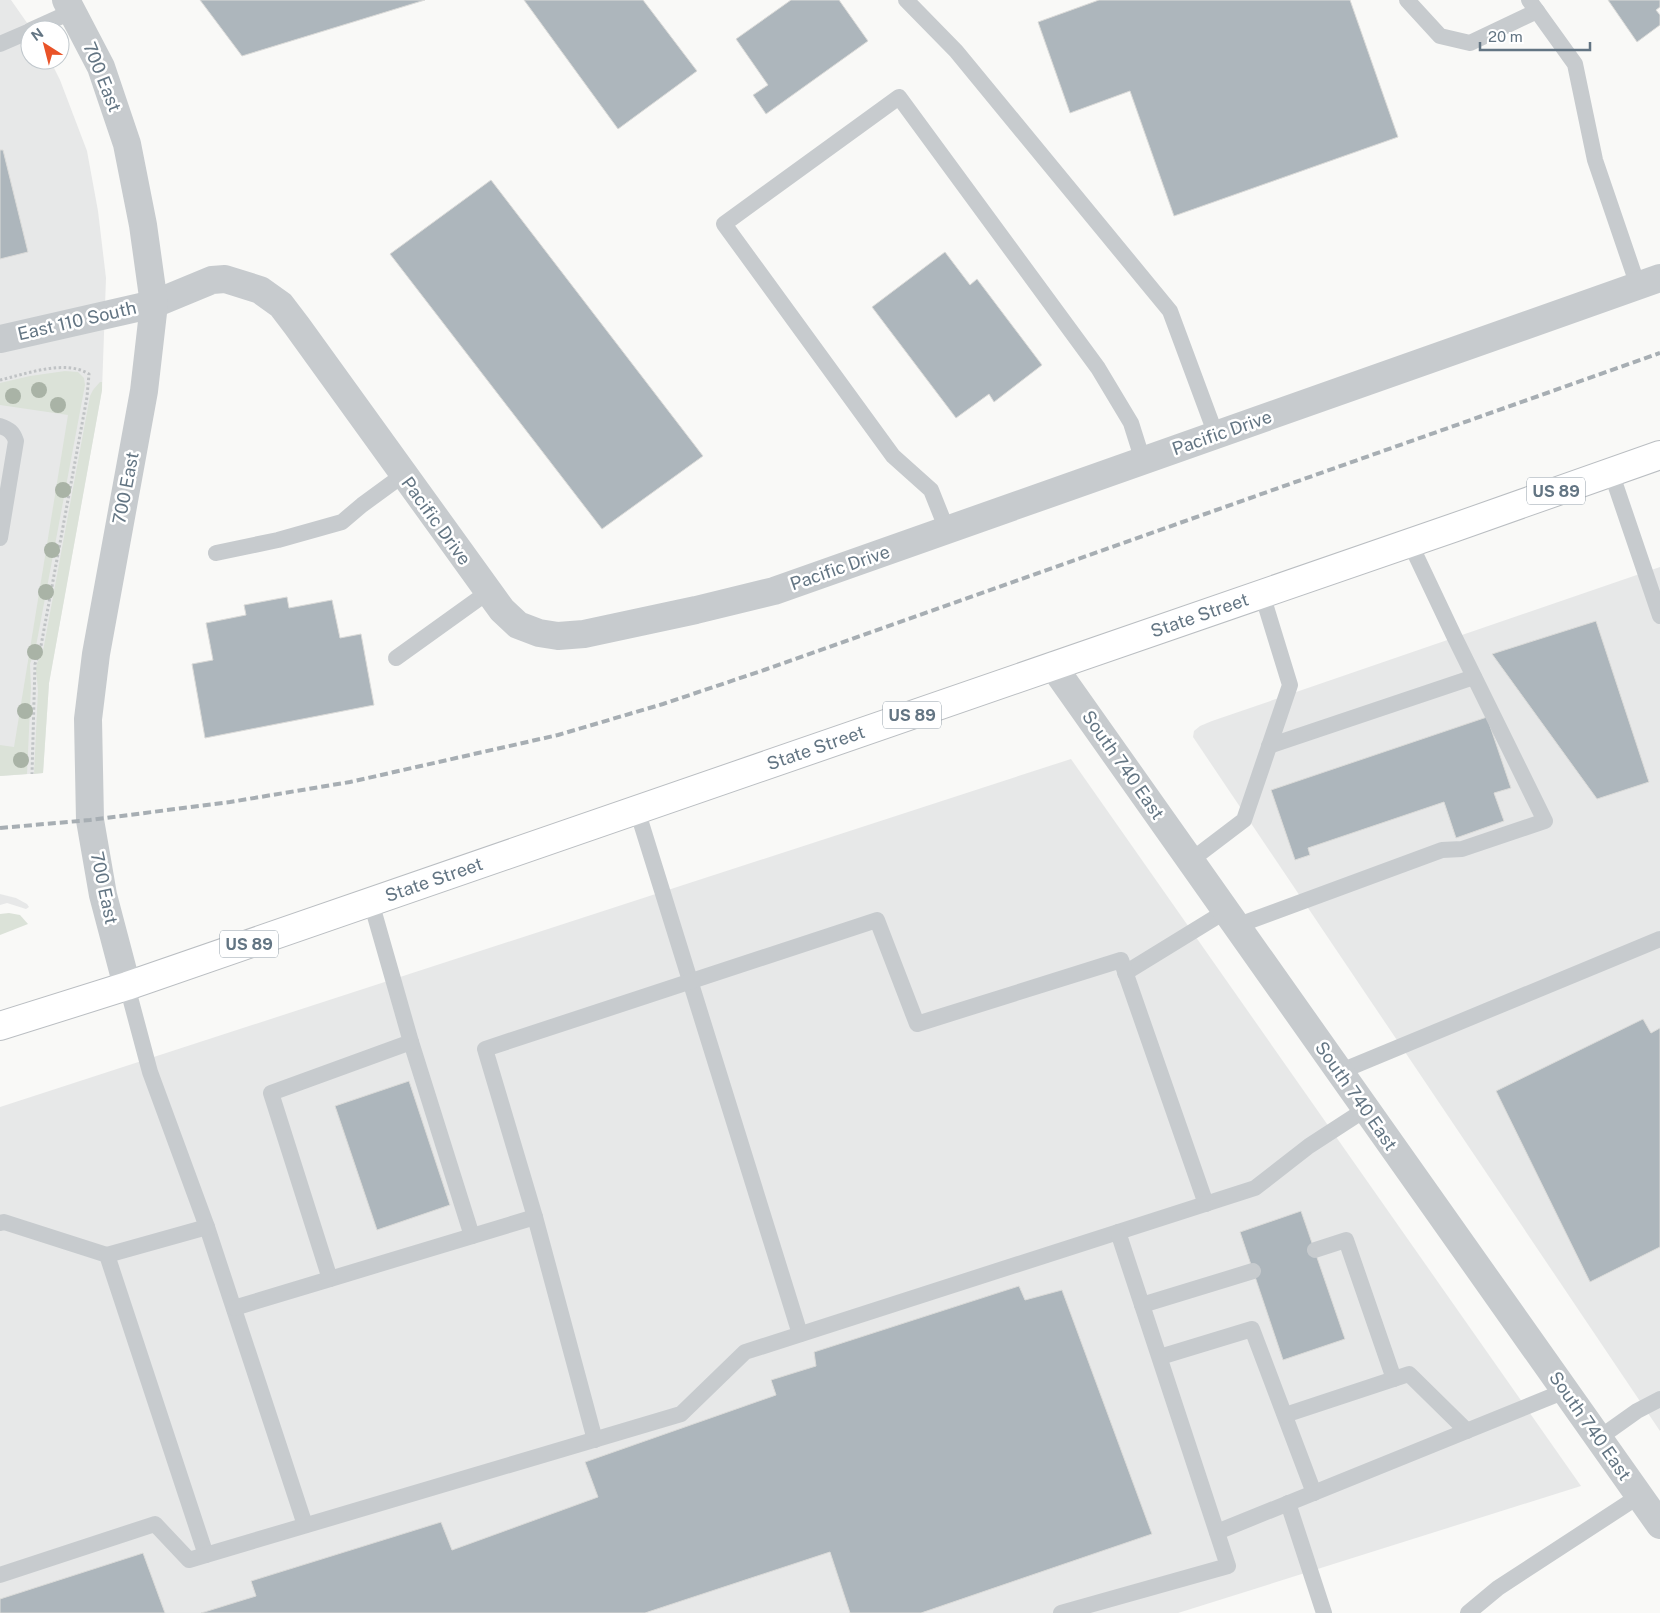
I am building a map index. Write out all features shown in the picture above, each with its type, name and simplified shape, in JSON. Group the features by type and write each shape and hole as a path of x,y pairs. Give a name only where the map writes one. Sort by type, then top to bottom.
{"main road":[{"name":"State Street","path":"0,1026 127,986 1660,455"}],"street":[{"name":"700 East","path":"70,6 102,67 127,144 143,225 154,304 144,391 96,654 88,719 90,820 102,895 127,986"},
{"name":"Pacific Drive","path":"154,304 212,280 226,278 260,290 280,305 502,610 518,625 539,633 558,636 584,634 774,591 1649,282"},
{"name":"East 110 South","path":"0,339 154,304"},
{"name":"South 740 East","path":"1053,666 1660,1525"}],"lane":[{"path":"906,0 956,51 1170,311 1216,434"},
{"path":"1407,0 1440,36 1470,43 1533,5 1575,64 1595,160 1649,282"},
{"path":"47,20 70,6"},
{"path":"0,44 20,35"},
{"path":"947,530 931,490 893,456 724,224 899,97 1098,368 1131,424 1143,460"},
{"path":"0,426 14,434 16,441 0,538"},
{"path":"1611,472 1660,616"},
{"path":"216,553 278,540 342,522 403,475"},
{"path":"1125,973 1231,919 1442,850 1462,849 1545,821 1410,543"},
{"path":"396,658 488,592"},
{"path":"1190,861 1244,820 1290,685 1262,594"},
{"path":"1269,746 1474,676"},
{"path":"637,810 800,1334"},
{"path":"371,902 411,1042 472,1236"},
{"path":"595,1440 535,1217 485,1049 877,920 917,1024 1121,960 1206,1204"},
{"path":"1339,1072 1660,939"},
{"path":"127,986 150,1072 207,1227 305,1525"},
{"path":"330,1279 271,1092 411,1042"},
{"path":"0,1575 155,1524 189,1560 681,1414 745,1352 1255,1188 1308,1146 1366,1109"},
{"path":"234,1308 535,1217"},
{"path":"0,1223 4,1222 107,1255 207,1227"},
{"path":"1061,1613 1228,1566 1118,1232"},
{"path":"1315,1250 1346,1240 1394,1379"},
{"path":"107,1255 206,1555"},
{"path":"1142,1305 1253,1271"},
{"path":"1160,1357 1252,1329 1314,1492"},
{"path":"1284,1415 1409,1374 1467,1431"},
{"path":"1217,1532 1565,1391"},
{"path":"1599,1438 1637,1411 1660,1399"},
{"path":"1468,1613 1498,1588 1640,1496"},
{"path":"1288,1503 1324,1613"}],"path":[{"path":"0,380 66,366 83,370 90,374 40,651 35,664 32,774"}],"shaded area":[{"path":"0,0 11,0 25,20 20,20 20,70 55,70 87,151 98,211 106,278 102,390 49,683 43,773 0,776"},
{"path":"65,371 78,372 84,378 85,385 36,646 30,664 31,687 27,774 0,776 0,745 14,747 68,415 0,405 0,383"},
{"path":"100,382 102,382 102,390 49,683 43,773 34,774 38,690 37,663 43,651 90,396"},
{"path":"1660,567 1660,1431 1193,737 1194,731 1212,721"},
{"path":"1071,759 1581,1486 1178,1613 0,1613 0,1107"},
{"path":"0,894 16,898 29,907 26,909 7,903 0,905"},
{"path":"0,914 20,915 28,924 0,935"}],"building":[{"path":"200,0 425,0 242,56"},
{"path":"524,0 643,0 697,71 618,129"},
{"path":"791,0 839,0 868,41 766,114 753,95 768,85 736,39"},
{"path":"1099,0 1350,0 1398,137 1174,216 1130,91 1070,113 1038,22"},
{"path":"1608,0 1660,0 1660,7 1656,10 1660,15 1660,25 1637,42"},
{"path":"0,150 3,150 28,252 0,259"},
{"path":"491,180 703,456 602,529 390,254"},
{"path":"945,252 970,285 977,279 1042,365 994,402 989,394 956,418 872,307"},
{"path":"287,597 289,608 332,600 340,638 361,634 374,705 205,738 192,664 213,660 206,623 246,615 244,605"},
{"path":"1596,621 1649,782 1597,799 1492,654"},
{"path":"1487,717 1511,788 1494,793 1504,821 1456,838 1444,802 1308,848 1310,855 1295,860 1271,790"},
{"path":"1643,1019 1651,1033 1660,1028 1660,1247 1590,1282 1496,1091"},
{"path":"409,1081 450,1205 377,1230 335,1106"},
{"path":"1301,1211 1345,1339 1283,1360 1240,1232"},
{"path":"1019,1286 1025,1300 1062,1290 1152,1534 921,1613 850,1613 830,1552 645,1613 201,1613 256,1596 251,1581 441,1522 452,1550 598,1497 585,1462 776,1395 771,1380 816,1366 814,1352"},
{"path":"143,1553 165,1613 0,1613 0,1599"}],"railway":[{"path":"0,828 90,820 230,802 350,782 558,735 663,704 767,669 1660,353"}]}
